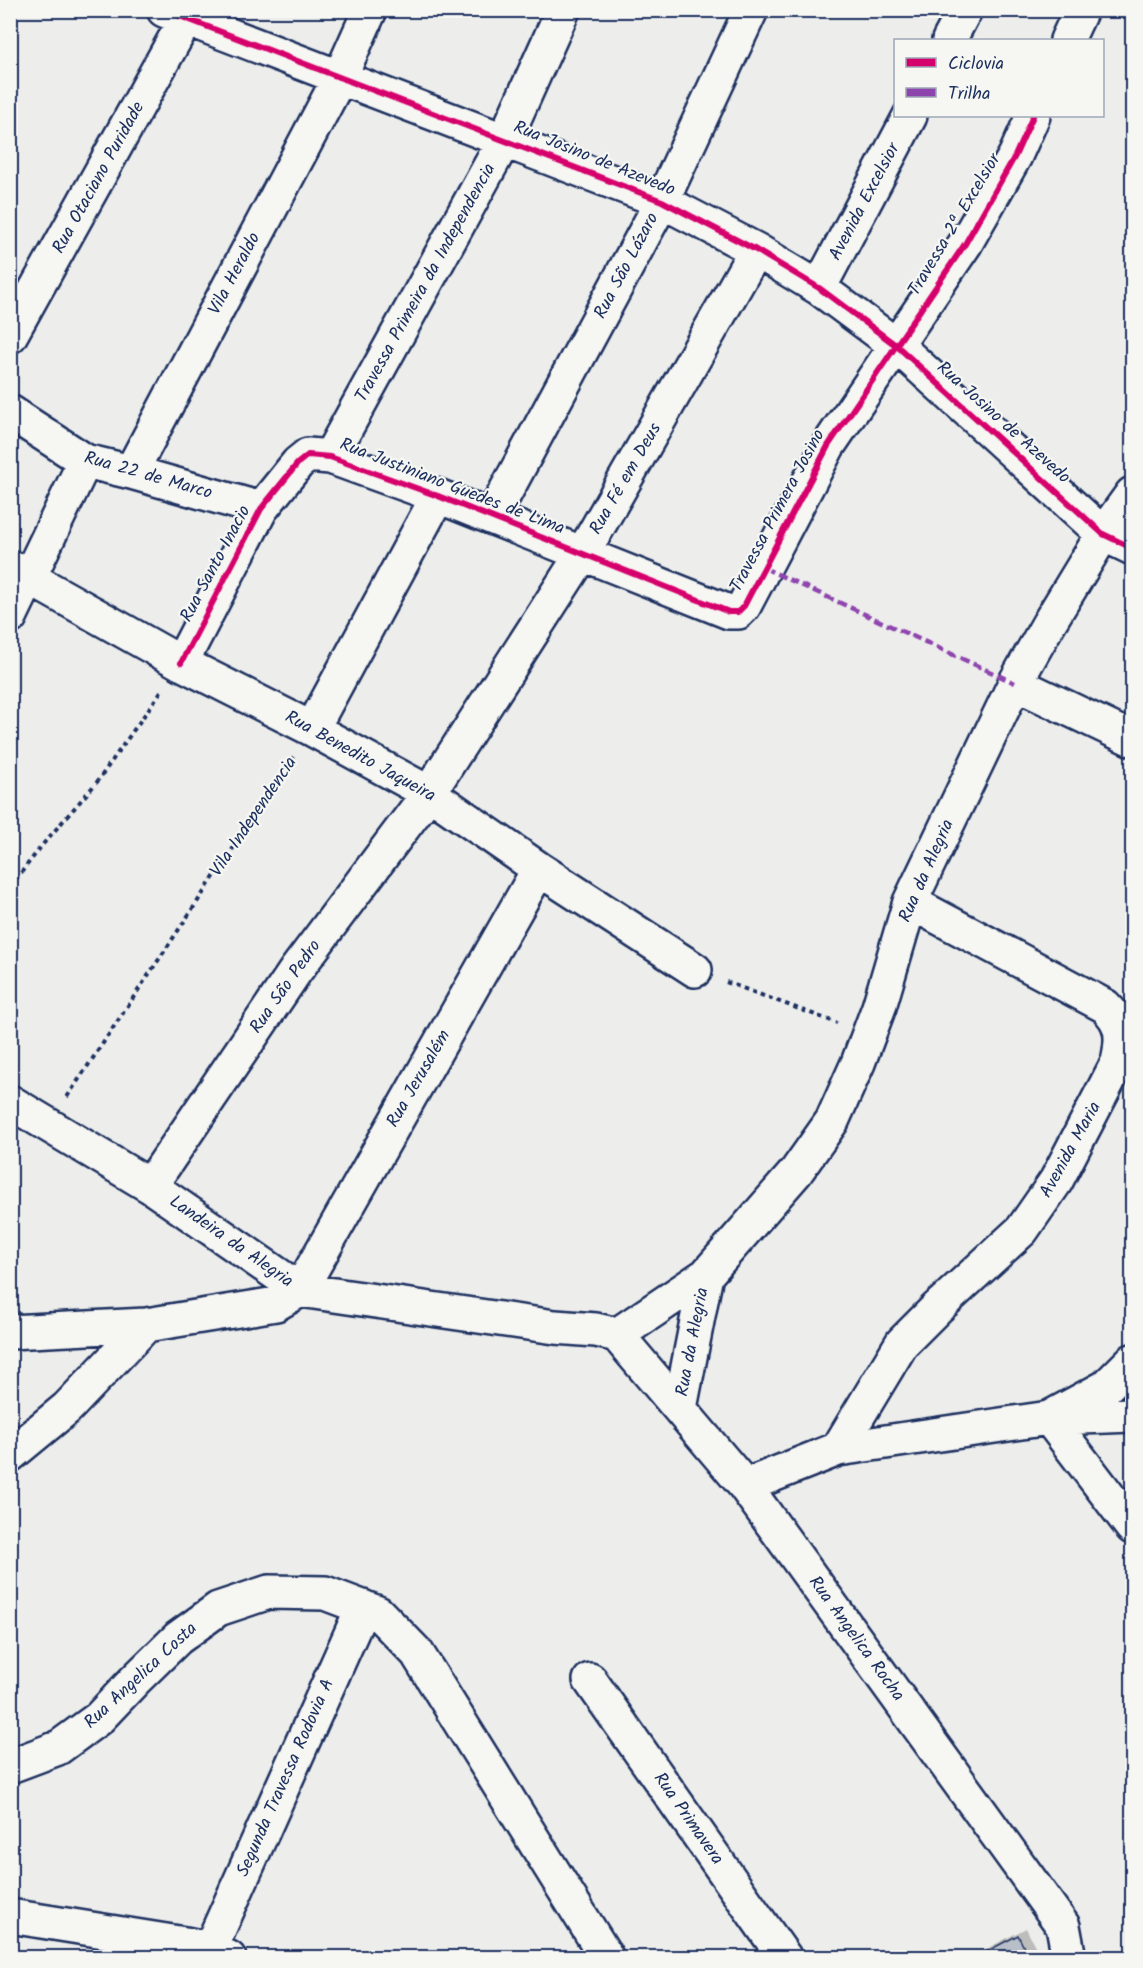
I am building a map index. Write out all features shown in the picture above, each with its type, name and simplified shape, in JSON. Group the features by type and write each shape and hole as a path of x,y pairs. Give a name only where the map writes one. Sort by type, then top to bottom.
{"street":[{"name":"Vila Heraldo","path":"131,472 339,77 370,10"},
{"name":"Travessa Primeira da Independencia","path":"319,456 505,139 563,10"},
{"name":"Rua São Lázaro","path":"492,517 662,201 751,10"},
{"path":"950,39 965,10"},
{"path":"1068,39 1081,10"},
{"name":"Rua Josino de Azevedo","path":"181,13 339,77 662,201 756,250 819,288 897,346 1103,534 1132,548"},
{"name":"Rua Otaciano Puridade","path":"10,336 181,13"},
{"name":"Avenida Excelsior","path":"819,288 909,117"},
{"name":"Travessa 2ª Excelsior","path":"897,346 965,244 1015,156 1033,117"},
{"name":"Rua Fé em Deus","path":"429,793 583,554 756,250"},
{"name":"Travessa Primera Josino","path":"583,554 729,612 738,612 744,606 828,446 897,346"},
{"name":"Rua 22 de Marco","path":"10,412 86,461 261,509"},
{"name":"Rua Justiniano Guedes de Lima","path":"319,456 438,496 583,554"},
{"name":"Rua Santo Inacio","path":"181,663 261,509 298,463 319,456"},
{"path":"10,617 20,573 86,461"},
{"name":"Rua da Alegria","path":"618,1335 706,1275 795,1172 832,1121 869,1035 910,902 1015,683 1103,534 1132,494"},
{"path":"312,729 438,496"},
{"name":"Rua Benedito Jaqueira","path":"20,573 181,663 312,729 429,793 539,869 695,970"},
{"path":"1015,683 1132,739"},
{"name":"Rua São Pedro","path":"150,1186 296,970 429,793"},
{"name":"Rua Jerusalém","path":"300,1290 539,869"},
{"name":"Avenida Maria","path":"838,1449 902,1343 1022,1230 1056,1181 1118,1062 1122,1044 1120,1024 1105,1006 910,902"},
{"name":"Landeira da Alegria","path":"10,1102 150,1186 300,1290 555,1327 596,1330 618,1335"},
{"name":"Rua da Alegria","path":"681,1408 706,1275"},
{"path":"10,1332 146,1325 276,1304 300,1290"},
{"path":"10,1455 67,1408 146,1325"},
{"name":"Rua Angelica Rocha","path":"618,1335 745,1486 1062,1926 1069,1958"},
{"path":"1049,1418 1106,1387 1132,1361"},
{"path":"745,1486 838,1449 1049,1418 1132,1415"},
{"path":"1049,1418 1132,1527"},
{"name":"Rua Angelica Costa","path":"10,1766 58,1748 99,1718 178,1638 218,1609 269,1592 325,1593 370,1610"},
{"path":"370,1610 417,1653 607,1958"},
{"name":"Segunda Travessa Rodovia A","path":"201,1952 370,1610"},
{"name":"Rua Primavera","path":"590,1680 785,1958"},
{"path":"10,1916 201,1952"}],"path":[{"path":"10,887 44,843 97,782 181,663"},
{"path":"695,970 869,1035"}],"building":[{"path":"1018,1935 1029,1958 974,1958"}],"marked path":[{"path":"764,568 1015,683"}],"cycle path":[{"path":"164,10 662,201 756,250 819,288 897,346 1103,534 1132,548"},
{"path":"181,663 261,509 298,463 308,455 330,457 438,496 729,612 738,612 744,606 828,446 965,244 1015,156 1033,117"}]}
